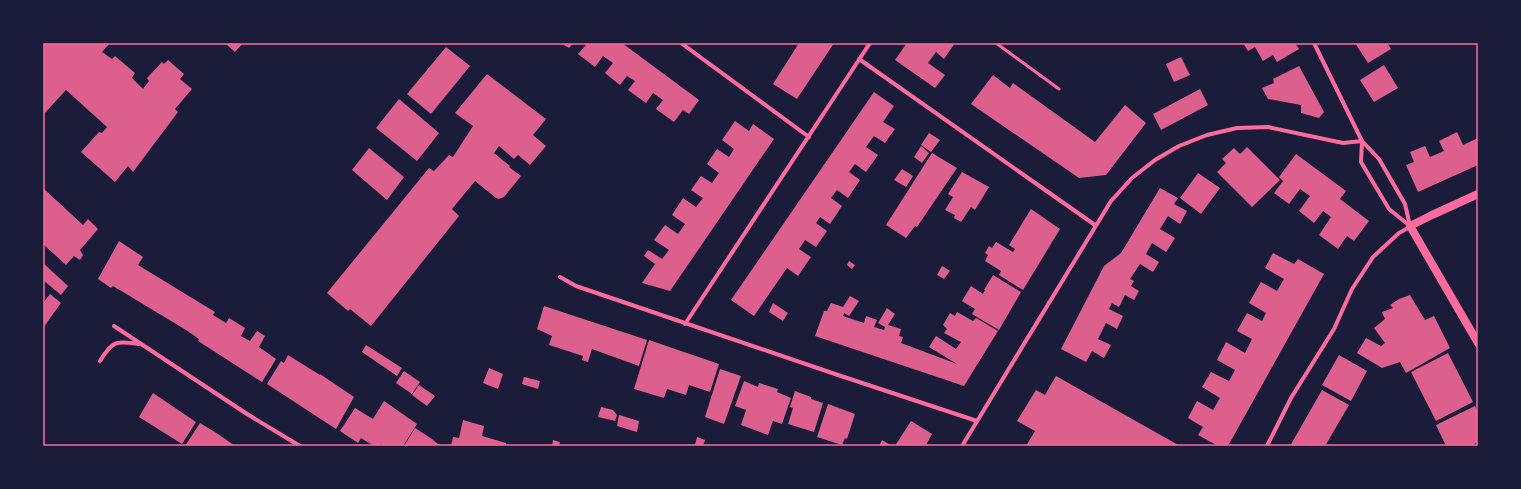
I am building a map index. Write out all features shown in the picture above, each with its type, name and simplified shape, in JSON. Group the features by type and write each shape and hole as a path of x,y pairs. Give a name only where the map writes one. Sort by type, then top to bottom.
{"main road":[{"path":"1478,194 1410,226 1478,343"}],"street":[{"path":"681,43 809,137"},
{"path":"685,324 752,220 809,137 870,43"},
{"path":"1314,43 1362,141 1379,159 1405,204 1410,226"},
{"path":"859,59 1095,226"},
{"path":"962,446 1111,201 1132,178 1155,160 1179,146 1207,135 1237,128 1268,127 1343,143 1362,141"},
{"path":"1362,141 1361,162 1389,209 1410,226"},
{"path":"1266,446 1291,398 1334,329 1352,289 1373,257 1410,226"},
{"path":"560,277 576,286 685,324 977,421"},
{"path":"114,326 247,414 300,446"},
{"path":"100,361 108,348 120,342 142,345"}],"lane":[{"path":"996,43 1059,89"}],"building":[{"path":"45,43 110,43 102,52 112,59 115,56 135,73 132,78 143,89 149,81 147,78 162,62 164,64 168,60 184,74 180,79 192,89 175,109 178,112 133,172 128,166 115,182 81,152 99,132 102,133 107,127 66,90 43,115 43,45"},
{"path":"225,43 243,43 235,52"},
{"path":"561,43 573,43 569,48"},
{"path":"584,43 622,43 699,100 689,114 683,110 674,122 656,109 663,100 653,93 646,103 628,90 635,81 627,76 620,85 605,73 613,63 603,56 595,67 578,54 586,45"},
{"path":"799,43 834,43 797,99 773,84"},
{"path":"907,43 955,43 944,59 936,52 928,63 945,75 935,88 895,60"},
{"path":"1243,43 1295,43 1299,49 1277,62 1273,55 1263,61 1255,47 1248,51"},
{"path":"1355,43 1387,43 1391,49 1368,63"},
{"path":"446,47 470,66 431,114 407,94"},
{"path":"1181,57 1190,75 1174,82 1166,64"},
{"path":"1384,65 1398,88 1374,102 1360,80"},
{"path":"1299,66 1324,112 1319,118 1301,113 1301,105 1268,99 1262,88 1274,83 1273,79"},
{"path":"487,74 546,119 533,135 546,146 530,165 518,155 514,159 499,146 494,153 521,176 504,197 499,199 475,181 452,209 459,216 371,326 350,309 348,311 327,293 429,168 434,171 449,155 453,157 473,126 455,113"},
{"path":"993,75 1010,88 1013,83 1095,142 1125,105 1146,123 1106,175 1079,178 971,104"},
{"path":"1200,89 1208,105 1161,130 1153,114"},
{"path":"874,92 894,106 883,122 895,129 885,143 874,136 866,147 878,155 866,172 855,164 849,172 860,180 848,198 837,190 831,198 842,206 830,224 820,217 816,223 827,231 816,247 805,240 799,249 811,257 798,276 787,268 754,316 731,300"},
{"path":"399,99 439,133 417,161 376,128"},
{"path":"735,121 749,131 753,124 774,139 670,291 642,283 655,264 644,256 648,250 662,259 669,250 654,240 665,225 678,234 685,224 672,215 683,198 696,207 703,198 691,190 701,176 712,183 719,173 707,164 717,149 729,157 734,149 722,140"},
{"path":"1457,132 1463,145 1478,138 1478,165 1418,192 1406,165 1414,162 1410,152 1425,146 1430,157 1444,151 1439,141"},
{"path":"929,133 940,140 931,152 921,145"},
{"path":"921,146 929,153 922,163 914,157"},
{"path":"1247,147 1280,180 1252,207 1217,172 1226,163 1222,159 1234,148 1240,154"},
{"path":"369,148 404,177 387,200 352,170"},
{"path":"932,153 957,168 917,227 915,226 906,238 886,225"},
{"path":"1296,154 1346,191 1340,199 1369,221 1354,241 1347,236 1338,249 1319,235 1331,217 1323,211 1314,223 1299,211 1310,196 1300,189 1289,204 1274,193 1283,181 1279,177"},
{"path":"902,169 913,176 906,187 894,180"},
{"path":"962,172 989,187 975,210 971,207 961,222 954,218 955,215 945,210 953,197 948,194"},
{"path":"1198,173 1220,188 1201,214 1180,198"},
{"path":"43,188 83,225 88,219 98,229 80,250 83,255 80,260 74,256 66,265 43,244"},
{"path":"1160,188 1178,198 1174,204 1187,211 1180,224 1168,216 1160,229 1175,238 1166,252 1152,243 1146,254 1159,262 1153,272 1140,264 1130,279 1134,281 1131,286 1139,291 1134,300 1125,295 1119,307 1112,303 1109,309 1123,316 1117,329 1106,323 1098,339 1111,345 1104,358 1092,351 1086,362 1061,349 1104,266 1121,253"},
{"path":"1031,209 1060,229 1023,290 999,275 1001,271 985,261 988,255 985,253 989,246 992,248 996,242 1013,252 1015,249 1009,245"},
{"path":"119,241 143,257 138,265 215,312 213,315 226,323 229,318 245,328 241,336 250,341 257,331 265,336 259,347 276,359 262,382 198,341 199,339 186,330 113,286 111,288 98,279"},
{"path":"1273,253 1294,264 1298,259 1324,274 1228,446 1218,446 1198,435 1203,427 1188,418 1197,401 1213,410 1220,398 1202,387 1211,372 1229,381 1235,370 1217,360 1226,342 1245,353 1252,339 1237,331 1247,313 1262,321 1266,313 1249,303 1261,282 1277,291 1284,279 1265,268"},
{"path":"849,261 855,265 852,269 847,265"},
{"path":"43,263 68,286 61,295 43,280"},
{"path":"942,266 950,271 944,279 937,275"},
{"path":"993,275 1021,292 999,330 972,314 975,309 962,301 971,286 983,294"},
{"path":"50,294 61,303 43,328 43,303"},
{"path":"1410,295 1425,320 1434,316 1450,348 1406,373 1400,362 1382,368 1357,353 1366,338 1381,346 1385,343 1374,328 1385,319 1382,312 1393,308 1390,305 1399,299"},
{"path":"850,296 859,301 849,316 844,313 843,316 864,323 866,316 877,320 874,327 884,330 885,327 878,323 887,308 895,314 888,325 901,329 899,336 903,337 901,343 957,364 929,347 936,336 956,349 961,342 944,333 947,329 943,325 950,313 955,316 957,312 973,321 976,318 998,331 964,386 815,336 824,311 827,311 831,303 843,307"},
{"path":"773,303 788,313 783,321 769,312"},
{"path":"544,306 647,340 639,366 592,349 588,362 582,360 583,356 549,345 552,336 537,329"},
{"path":"649,340 719,364 710,392 689,385 686,395 667,389 664,398 634,389"},
{"path":"366,345 402,368 397,376 362,352"},
{"path":"1448,353 1473,402 1436,421 1411,372"},
{"path":"288,355 354,397 336,429 267,384 281,361 284,363"},
{"path":"1339,355 1367,371 1351,401 1322,385"},
{"path":"489,368 503,374 498,389 483,383"},
{"path":"720,369 741,376 724,424 705,417"},
{"path":"404,371 420,382 412,394 396,383"},
{"path":"1056,376 1180,446 1026,446 1035,431 1017,421 1036,390 1045,395"},
{"path":"524,377 540,381 538,389 522,384"},
{"path":"744,381 758,387 759,383 778,389 777,392 791,398 782,424 773,421 768,435 741,425 746,410 735,406"},
{"path":"419,385 435,396 427,406 412,395"},
{"path":"1322,390 1349,405 1325,446 1290,446"},
{"path":"795,391 823,403 814,432 788,424 793,408 790,407"},
{"path":"153,393 196,422 182,444 139,417"},
{"path":"384,401 417,424 403,446 383,446 381,444 380,446 374,446 361,438 358,443 340,431 355,408 373,419"},
{"path":"828,404 855,414 847,439 845,438 842,445 817,437"},
{"path":"1475,406 1478,412 1478,442 1471,446 1446,446 1436,425"},
{"path":"601,407 613,410 617,415 615,421 598,417"},
{"path":"619,415 639,421 637,432 617,426"},
{"path":"463,420 484,426 482,436 506,443 506,446 451,446 453,437 459,438"},
{"path":"911,421 932,434 926,445 928,446 895,446"},
{"path":"200,423 218,434 235,446 185,446"},
{"path":"415,428 432,439 439,446 404,446"},
{"path":"697,437 705,440 703,446 695,445"},
{"path":"553,440 560,442 559,446 552,446"},
{"path":"882,440 892,446 879,446"}]}
